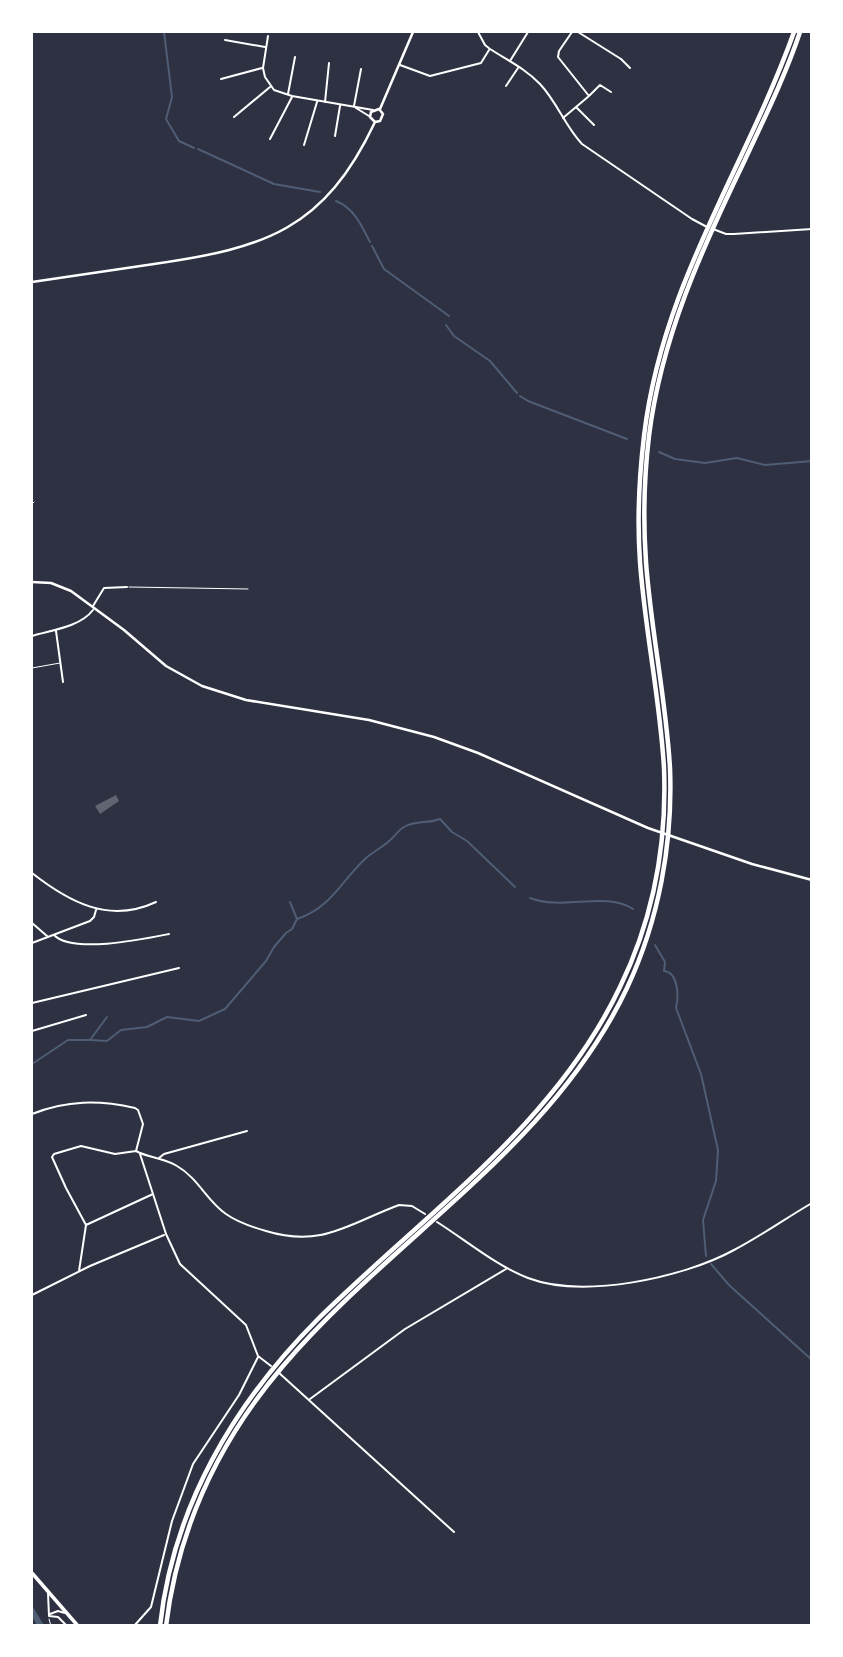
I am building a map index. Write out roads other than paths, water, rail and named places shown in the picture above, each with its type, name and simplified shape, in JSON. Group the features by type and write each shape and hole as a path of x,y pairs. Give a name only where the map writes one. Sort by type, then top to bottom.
{"highway":[{"path":"160,1626 170,1566 187,1514 208,1465 240,1413 262,1383 317,1321 437,1217 527,1123 580,1056 607,1014 624,980 649,913 662,839 664,770 641,574 642,490 648,408 672,314 693,256 770,91 794,32"},
{"path":"643,477 659,379 684,298 716,220 776,94 800,32"},
{"path":"166,1626 173,1581 184,1538 203,1490 226,1445 253,1404 284,1365 322,1324 425,1225"}],"main road":[{"path":"32,1573 48,1593 64,1606 78,1626"}],"street":[{"path":"379,109 413,32"},
{"path":"478,32 489,49 539,83 582,144 699,223 726,234 811,229"},
{"path":"510,62 528,32"},
{"path":"572,32 558,53 558,59 589,96"},
{"path":"578,32 621,59 630,68"},
{"path":"268,36 263,68 271,86 292,96 379,109"},
{"path":"225,40 266,47"},
{"path":"399,65 430,76 481,63 489,49"},
{"path":"288,95 295,57"},
{"path":"325,103 329,63"},
{"path":"506,86 518,67"},
{"path":"221,79 263,68"},
{"path":"355,107 361,69"},
{"path":"562,118 600,85 611,92"},
{"path":"234,117 271,86"},
{"path":"270,139 292,96"},
{"path":"304,145 317,101"},
{"path":"335,136 340,105"},
{"path":"355,107 375,122"},
{"path":"576,107 594,125"},
{"path":"32,282 205,257 241,248 269,237 285,229 325,199 349,171 375,122 383,118 383,112 379,109"},
{"path":"370,117 373,110"},
{"path":"32,582 57,584 93,607 175,673 202,686 246,699 361,718 427,735 478,753 653,830 811,880"},
{"path":"32,636 84,620 104,588 127,587"},
{"path":"55,629 63,682"},
{"path":"32,873 61,895 96,910 126,911 156,902"},
{"path":"32,943 90,921 96,910"},
{"path":"32,923 48,937"},
{"path":"54,935 64,942 75,944 130,942 169,934"},
{"path":"32,1003 179,968"},
{"path":"32,1031 86,1015"},
{"path":"32,1114 62,1104 88,1101 135,1108 143,1124 136,1151"},
{"path":"158,1159 163,1154 247,1131"},
{"path":"79,1272 86,1225 66,1188 53,1154 81,1146 113,1154 136,1151 177,1166 192,1177 225,1213 258,1229 301,1238 329,1234 398,1205 412,1206 425,1214"},
{"path":"141,1154 166,1234 186,1271 246,1325 258,1356 454,1532"},
{"path":"86,1225 154,1194"},
{"path":"437,1217 507,1268 540,1282 569,1287 595,1287 626,1283 712,1261 811,1203"},
{"path":"32,1295 166,1234"},
{"path":"309,1400 398,1333 507,1268"},
{"path":"134,1626 151,1607 172,1521 193,1464 239,1395 258,1356"},
{"path":"48,1593 49,1616"},
{"path":"50,1609 57,1602"},
{"path":"49,1616 58,1611 68,1614"},
{"path":"49,1616 58,1617 67,1626"}],"lane":[{"path":"127,587 248,589"},
{"path":"32,668 60,663"},
{"path":"49,1616 51,1626"}],"waterway":[{"path":"164,32 172,97 166,119 179,141 194,148"},
{"path":"198,149 274,184 320,192"},
{"path":"336,201 353,213 370,242"},
{"path":"372,246 384,269 449,316"},
{"path":"446,325 454,336 490,361 517,393"},
{"path":"520,396 627,439"},
{"path":"659,452 675,459 705,463 737,458 765,465 812,461"},
{"path":"297,919 319,908 366,858 402,829 408,825 440,819 515,887"},
{"path":"530,898 556,903 610,902 633,909"},
{"path":"90,1040 107,1041 121,1030 147,1027 167,1017 199,1021 225,1009 266,961 274,947 292,929 297,919 290,902"},
{"path":"655,945 665,962 664,971 669,972 675,980 676,1008 701,1074 718,1150 716,1181 703,1220 706,1256"},
{"path":"32,1064 68,1040 90,1040 107,1017"},
{"path":"711,1264 729,1285 812,1360"},
{"path":"32,1611 41,1626"}]}
